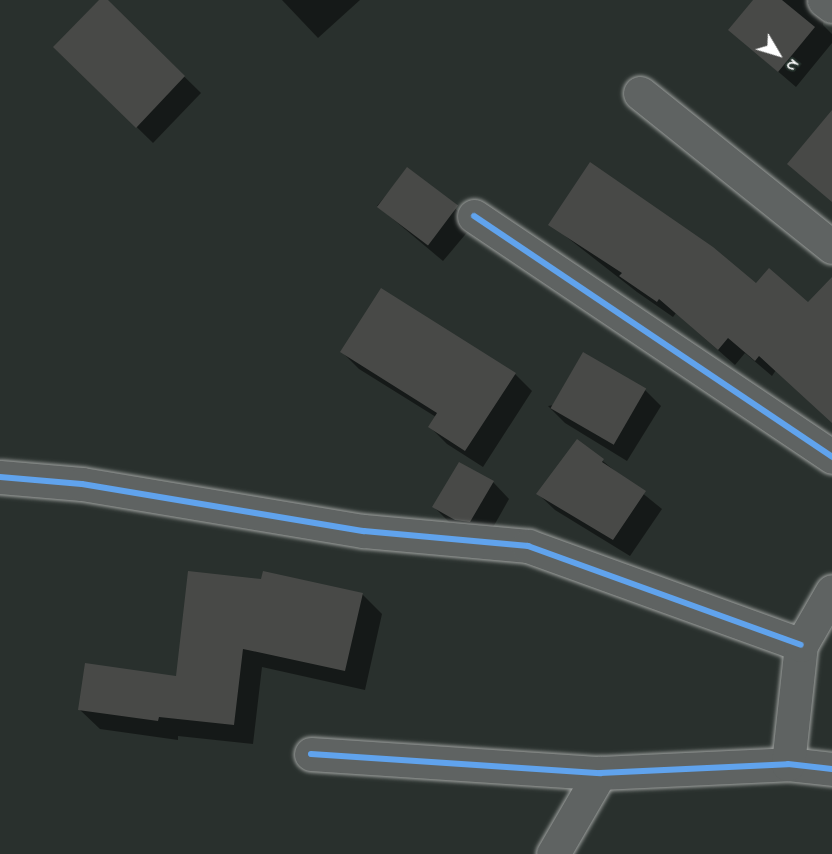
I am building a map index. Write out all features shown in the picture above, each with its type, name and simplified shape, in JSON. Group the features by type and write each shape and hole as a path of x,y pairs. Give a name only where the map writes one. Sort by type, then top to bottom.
{"street":[{"path":"824,0 832,6"},
{"path":"640,93 832,247"},
{"path":"474,216 832,457"},
{"path":"0,477 82,484 364,531 528,546 801,645"},
{"path":"788,764 801,645 832,591"},
{"path":"311,754 600,773 788,764 832,769"},
{"path":"553,854 600,773"}],"building":[{"path":"99,0 108,0 185,76 136,128 53,47"},
{"path":"753,0 782,0 815,27 778,72 728,30"},
{"path":"832,110 832,202 787,164"},
{"path":"590,162 713,247 756,283 769,268 808,302 832,277 832,423 759,356 755,361 728,338 718,350 659,299 657,302 619,276 622,273 548,225"},
{"path":"407,167 458,206 428,245 377,207"},
{"path":"381,288 516,373 465,451 428,427 437,413 340,352"},
{"path":"583,352 646,388 614,445 550,408"},
{"path":"577,439 604,459 602,462 646,491 613,540 536,494"},
{"path":"459,462 494,481 470,522 455,520 432,507"},
{"path":"188,571 261,579 263,571 363,593 345,671 243,649 234,725 159,717 158,721 78,710 85,663 176,676"}],"cycle path":[{"path":"474,216 832,457"},
{"path":"0,477 82,484 364,531 528,546 801,645"},
{"path":"311,754 600,773 788,764 832,769"}]}
